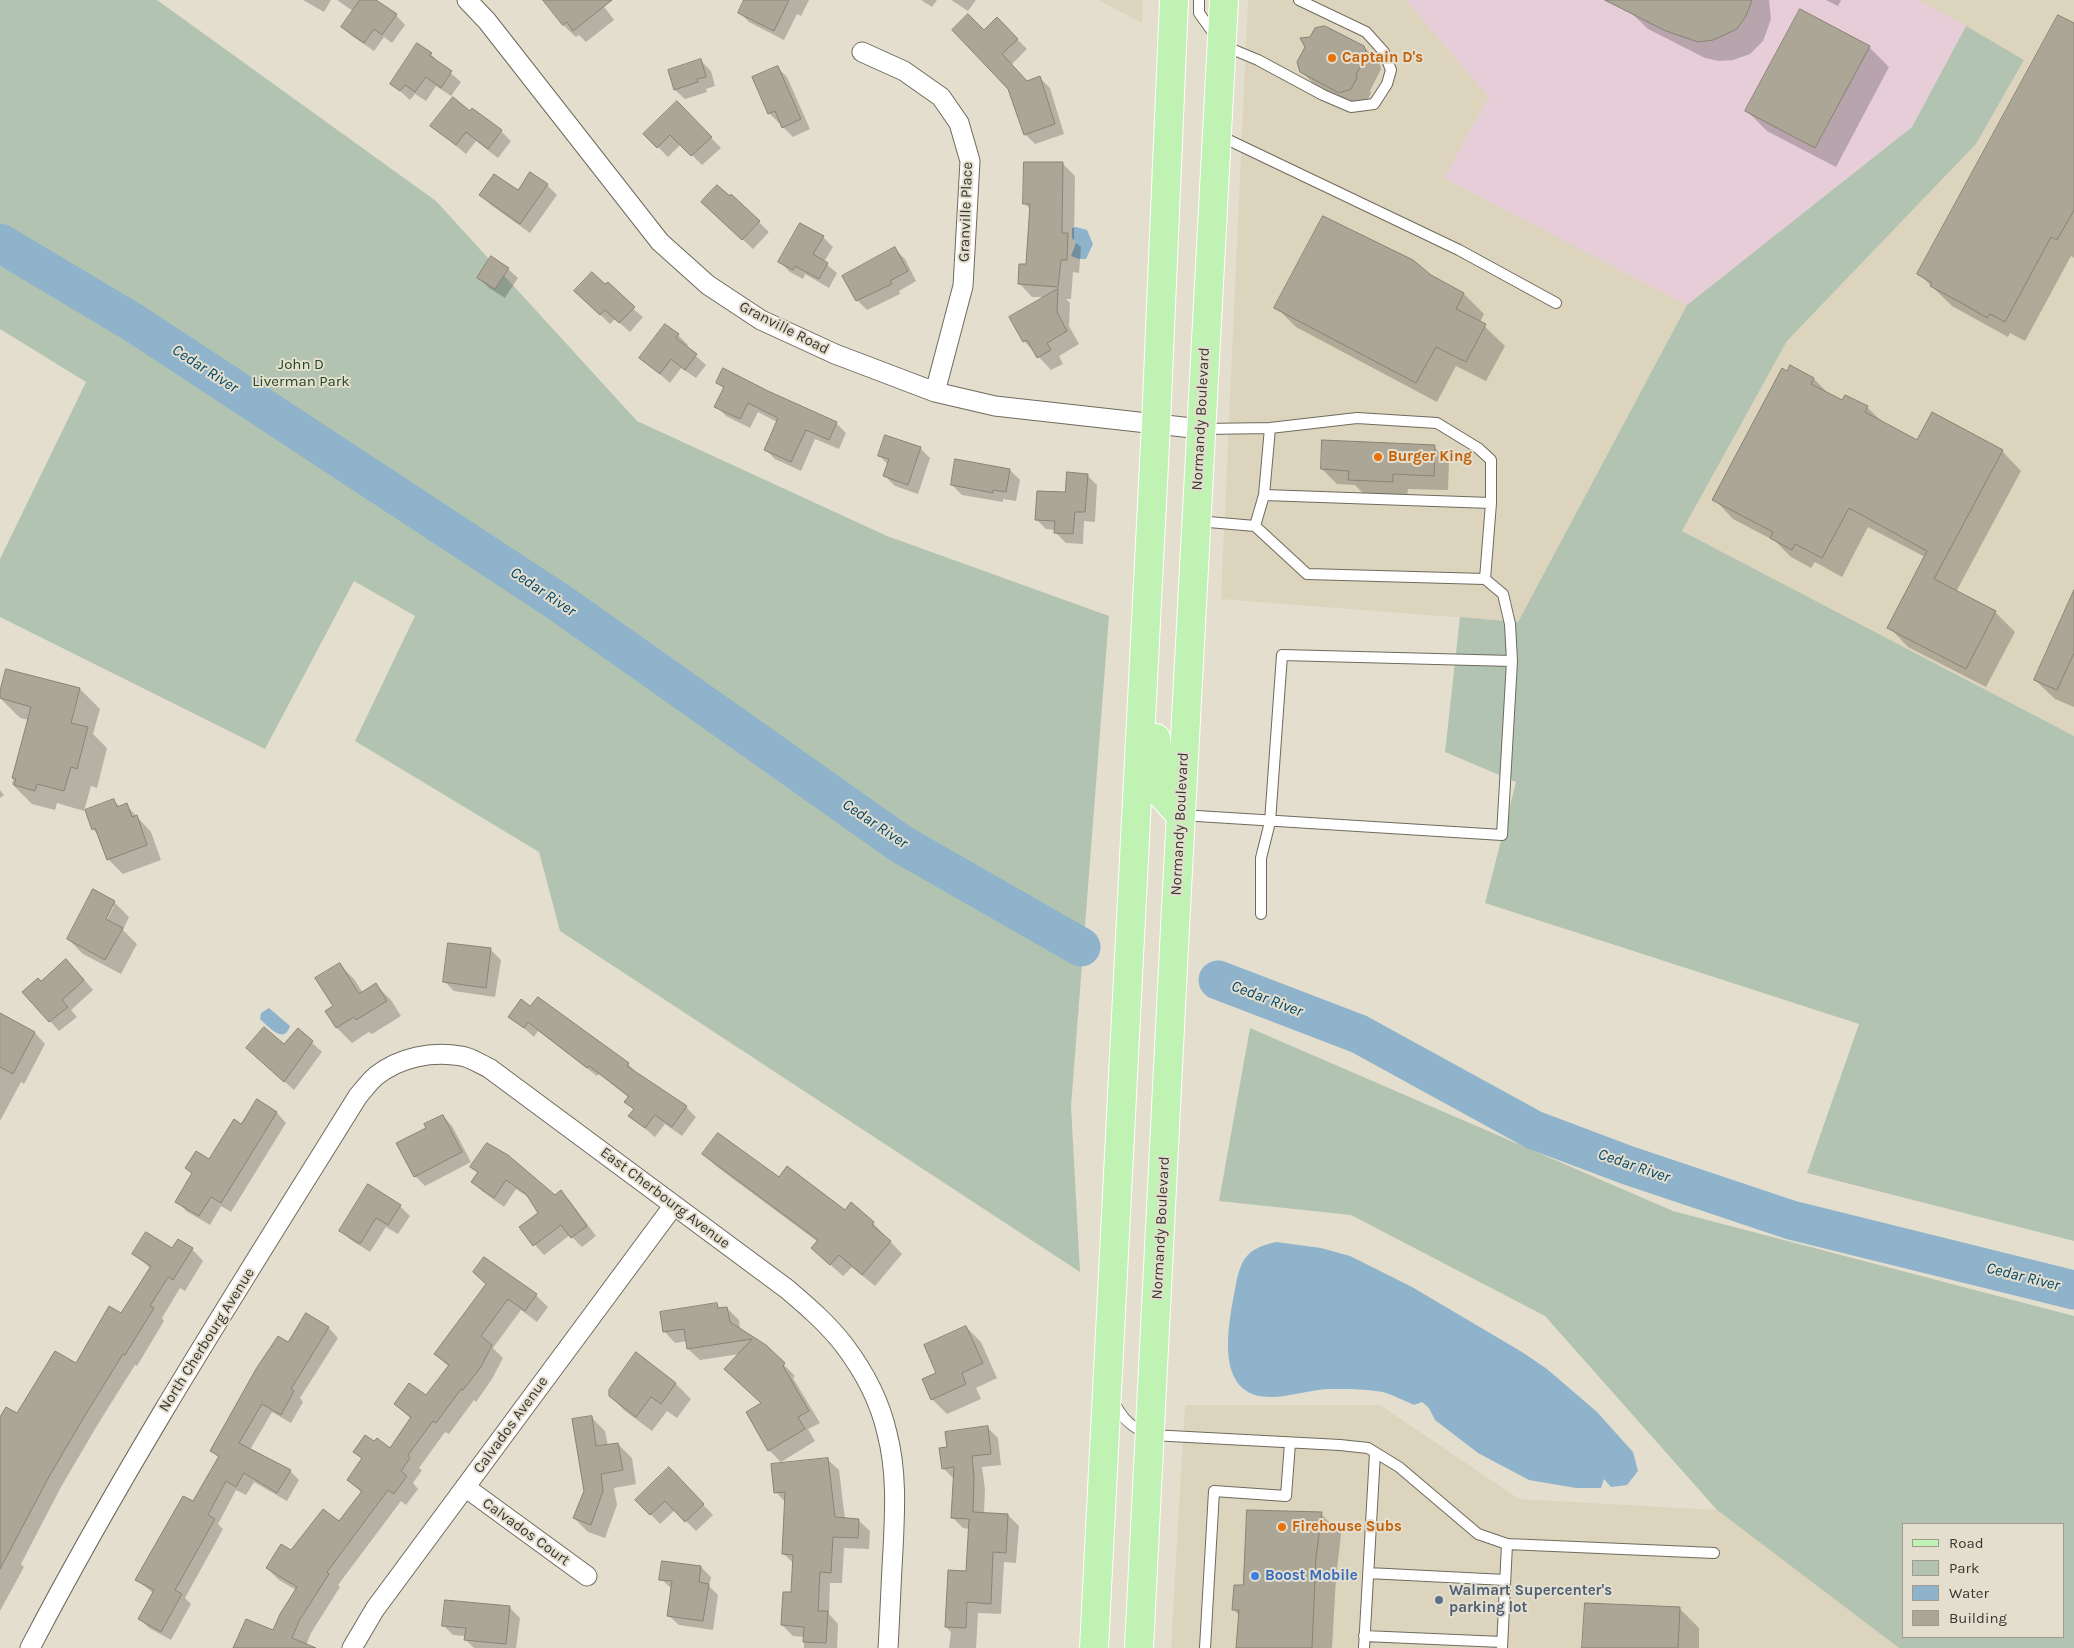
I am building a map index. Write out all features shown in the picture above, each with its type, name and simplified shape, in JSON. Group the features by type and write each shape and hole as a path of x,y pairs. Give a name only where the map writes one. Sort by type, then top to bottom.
{"main road":[{"path":"1094,1648 1156,424 1174,0"},
{"name":"Normandy Boulevard","path":"1139,1648 1151,1435 1180,815 1224,0"},
{"path":"1146,626 1159,644 1156,719 1158,782 1163,796 1180,815"}],"street":[{"name":"Granville Road","path":"467,0 487,21 660,242 708,285 761,320 834,354 935,392 995,406 1201,429"},
{"name":"Granville Place","path":"862,52 904,70 941,97 959,123 970,161 963,286 935,392"},
{"name":"East Cherbourg Avenue","path":"413,1058 436,1054 463,1056 489,1068 787,1289 817,1316 844,1345 877,1402 887,1432 894,1468 895,1496 888,1648"},
{"name":"North Cherbourg Avenue","path":"30,1648 63,1584 127,1471 358,1096 376,1076 394,1065 413,1058"},
{"name":"Calvados Avenue","path":"352,1648 375,1609 674,1205"},
{"name":"Calvados Court","path":"465,1488 587,1576"}],"lane":[{"path":"1199,0 1199,13 1222,45 1258,60 1323,95 1351,107 1374,104 1387,84 1392,70 1384,52 1366,32 1299,0"},
{"path":"1217,134 1458,250 1556,303"},
{"path":"1201,429 1270,428 1357,418 1437,422 1478,448 1491,460 1491,503 1485,579"},
{"path":"1255,526 1264,495 1270,428"},
{"path":"1264,495 1491,503"},
{"path":"1180,815 1502,836 1512,661 1510,624 1502,594 1485,579 1307,574 1255,526 1196,521"},
{"path":"1261,914 1261,858 1270,822 1282,654 1512,661"},
{"path":"1108,1388 1124,1418 1137,1430 1151,1435 1368,1448 1398,1467 1478,1534 1507,1544 1714,1553"},
{"path":"1205,1648 1214,1491 1286,1496 1290,1443"},
{"path":"1364,1648 1375,1453"},
{"path":"1364,1636 1502,1645 1507,1544"},
{"path":"1368,1573 1506,1580"}],"shaded area":[{"path":"1098,0 1143,0 1142,23"},
{"path":"1248,0 1406,0 1489,97 1445,178 1687,305 1518,622 1221,599"},
{"path":"1406,0 1918,0 1966,26 1912,127 1687,305 1444,178 1489,97"},
{"path":"1918,0 2074,0 2074,736 1682,531 1787,341 1976,144 2024,60"},
{"path":"1185,1405 1380,1405 1519,1499 1717,1510 1899,1648 1171,1648"}],"green space":[{"name":"John D Liverman Park","path":"0,0 157,0 436,201 637,421 887,536 1109,616 1071,1106 1080,1272 560,931 539,852 355,741 415,616 354,581 265,749 0,617 0,559 86,382 0,329"},
{"path":"1966,26 2024,60 1976,144 1787,341 1682,531 2074,736 2074,1241 1807,1173 1859,1024 1485,903 1516,782 1445,752 1460,617 1518,622 1687,305 1912,127"},
{"path":"1250,1028 1673,1211 2074,1316 2074,1648 1899,1648 1717,1510 1545,1316 1351,1215 1219,1201"}],"water":[{"path":"1076,227 1087,230 1093,244 1086,259 1071,256 1076,243 1072,238 1072,228"},
{"path":"269,1008 290,1026 284,1034 276,1033 260,1019 261,1013"},
{"path":"1276,1242 1321,1248 1350,1256 1412,1287 1522,1352 1547,1369 1597,1412 1633,1452 1638,1471 1627,1485 1611,1487 1604,1479 1601,1488 1576,1488 1529,1480 1478,1453 1435,1420 1429,1408 1422,1402 1414,1405 1386,1393 1375,1391 1329,1389 1273,1397 1253,1394 1240,1386 1232,1372 1228,1337 1238,1275 1248,1255 1259,1247"}],"building":[{"path":"360,0 376,0 397,14 382,35 374,29 364,43 341,27"},
{"path":"543,0 612,0 573,31 567,22 563,25"},
{"path":"744,0 789,0 774,31 738,13"},
{"path":"1605,0 1752,0 1746,16 1737,29 1713,40 1698,42 1666,31"},
{"path":"1800,9 1870,46 1815,148 1745,111"},
{"path":"968,14 984,30 997,17 1018,39 1002,54 1027,81 1040,76 1055,124 1024,135 1008,89 952,30"},
{"path":"2058,15 2074,23 2074,210 2057,240 2051,237 2005,322 1990,314 1987,318 1930,286 1932,283 1917,274"},
{"name":"Captain D's","path":"1325,26 1364,46 1367,54 1351,89 1339,93 1300,72 1297,62 1305,47 1300,38 1310,37 1315,28"},
{"path":"417,43 432,53 429,55 452,71 441,88 426,77 415,92 405,85 400,91 390,84"},
{"path":"701,59 706,77 697,79 698,82 674,90 668,70"},
{"path":"778,66 801,119 782,128 775,111 768,114 752,77"},
{"path":"453,97 470,111 472,108 502,130 488,149 466,132 456,145 430,126"},
{"path":"677,101 712,137 691,156 670,135 657,148 643,134"},
{"path":"1024,162 1063,162 1062,233 1068,233 1067,260 1061,260 1058,287 1018,284 1019,264 1026,264 1030,204 1023,204"},
{"path":"530,172 548,184 520,224 479,195 494,174 518,190"},
{"path":"717,185 730,196 731,194 760,221 742,240 701,202"},
{"path":"1323,216 1413,260 1431,275 1464,293 1456,309 1486,324 1466,362 1436,347 1416,383 1274,308"},
{"path":"800,223 824,236 813,254 828,263 819,279 795,266 793,270 778,262"},
{"path":"895,247 908,271 890,281 892,284 856,301 842,276"},
{"path":"491,256 509,268 495,289 477,278"},
{"path":"592,272 605,284 608,282 635,307 619,323 605,310 600,315 574,291"},
{"path":"1058,289 1057,312 1067,331 1047,343 1051,350 1037,358 1027,340 1023,342 1009,317"},
{"path":"665,324 679,334 676,338 697,354 685,370 671,359 660,374 639,358"},
{"path":"1790,365 1814,378 1811,384 1842,400 1845,395 1868,406 1865,412 1917,440 1932,412 2003,450 1934,579 1996,611 1966,669 1887,628 1927,551 1849,508 1822,558 1795,544 1792,550 1770,538 1773,532 1712,500 1782,368 1787,371"},
{"path":"723,368 768,391 837,422 829,440 806,430 791,462 764,450 778,418 748,403 740,419 714,407 724,387 716,383"},
{"path":"885,435 921,447 908,485 883,476 889,459 878,456"},
{"name":"Burger King","path":"1322,440 1435,445 1434,476 1393,474 1393,482 1348,480 1349,471 1321,469"},
{"path":"955,459 1010,469 1006,492 993,490 993,493 951,485"},
{"path":"1067,472 1088,474 1085,512 1075,512 1073,534 1054,533 1055,521 1035,520 1037,491 1065,492"},
{"path":"2074,590 2074,653 2057,690 2034,680"},
{"path":"6,669 80,688 71,723 88,727 77,769 71,767 64,791 37,784 35,791 14,785 16,779 12,778 31,707 0,698"},
{"path":"114,799 117,807 127,803 132,817 137,815 147,845 107,860 95,828 92,830 85,810"},
{"path":"93,889 115,901 106,919 123,928 105,960 67,939"},
{"path":"448,943 491,948 486,988 443,982"},
{"path":"66,959 84,980 62,1000 68,1007 49,1022 22,992 38,978 41,981"},
{"path":"340,963 359,994 376,983 387,1001 356,1020 354,1017 336,1028 325,1011 333,1006 315,978"},
{"path":"538,997 629,1063 627,1066 687,1106 672,1127 655,1115 645,1128 628,1116 634,1109 624,1102 629,1096 589,1066 587,1068 528,1022 524,1028 508,1017 521,999 530,1006"},
{"path":"0,1013 35,1032 13,1074 0,1067"},
{"path":"264,1027 284,1044 298,1028 313,1041 284,1082 246,1048"},
{"path":"257,1099 277,1112 221,1203 211,1197 199,1216 175,1202 192,1173 185,1168 196,1151 209,1159 234,1119 241,1124"},
{"path":"443,1115 462,1152 414,1177 396,1143 426,1128 424,1124"},
{"path":"718,1133 779,1177 787,1166 845,1210 851,1202 874,1222 872,1225 891,1241 862,1275 839,1255 830,1265 811,1248 818,1240 702,1154"},
{"path":"487,1143 508,1155 555,1195 561,1190 587,1226 571,1238 561,1225 533,1246 519,1227 538,1213 526,1194 506,1180 494,1198 471,1182 478,1172 470,1167"},
{"path":"368,1184 401,1205 388,1225 376,1218 360,1244 339,1231"},
{"path":"146,1232 172,1248 178,1239 193,1248 173,1280 168,1277 150,1306 154,1308 87,1412 50,1475 0,1569 0,1417 6,1407 17,1413 55,1351 76,1363 109,1306 121,1313 151,1266 132,1254"},
{"path":"484,1257 537,1294 525,1311 508,1299 481,1336 492,1345 481,1367 463,1390 461,1389 436,1423 433,1421 408,1455 410,1458 401,1471 407,1476 394,1494 388,1490 327,1572 329,1574 299,1621 292,1638 316,1648 233,1648 246,1619 273,1630 280,1614 297,1587 266,1568 281,1544 291,1550 323,1509 339,1521 362,1491 347,1480 362,1458 353,1452 365,1435 374,1441 377,1438 390,1448 411,1417 394,1404 409,1383 426,1395 449,1365 434,1354 486,1284 473,1272"},
{"path":"717,1303 718,1308 727,1307 730,1322 766,1345 785,1363 783,1366 809,1411 798,1417 805,1429 768,1451 746,1412 761,1403 724,1369 752,1339 687,1349 684,1329 663,1332 660,1312"},
{"path":"306,1313 329,1327 291,1389 294,1391 281,1415 262,1404 239,1443 291,1470 277,1493 244,1473 236,1487 226,1481 208,1515 215,1519 175,1590 182,1594 161,1632 138,1619 154,1590 135,1580 183,1496 193,1501 219,1456 210,1451 256,1369 278,1336 288,1342"},
{"path":"966,1326 983,1363 962,1373 966,1384 931,1400 922,1379 936,1373 924,1345"},
{"path":"636,1352 676,1383 661,1404 651,1397 636,1417 609,1396 609,1390"},
{"path":"592,1416 596,1446 618,1443 623,1470 601,1474 603,1491 591,1525 573,1518 584,1491 572,1419"},
{"path":"988,1426 991,1454 972,1456 974,1477 973,1512 1008,1514 1006,1553 993,1552 991,1604 967,1602 966,1628 945,1627 948,1570 966,1571 969,1519 951,1518 954,1467 942,1469 939,1448 947,1447 945,1432"},
{"path":"828,1458 835,1517 859,1519 858,1538 833,1537 831,1573 820,1572 818,1611 828,1611 826,1643 803,1642 804,1627 781,1625 783,1592 791,1592 793,1555 782,1554 785,1492 774,1493 771,1464"},
{"path":"669,1467 704,1504 685,1522 665,1501 650,1515 635,1500"},
{"path":"1247,1510 1322,1512 1316,1557 1312,1648 1236,1648 1239,1610 1232,1610 1234,1585 1243,1585"},
{"path":"662,1561 701,1566 699,1582 709,1584 703,1621 667,1616 672,1581 659,1580"},
{"path":"445,1600 510,1606 506,1644 464,1640 466,1628 442,1626"},
{"path":"1585,1603 1680,1607 1678,1648 1582,1648"}],"waterway":[{"name":"Cedar River","path":"0,243 134,323 560,603 901,844 1081,947"},
{"name":"Cedar River","path":"1218,980 1359,1034 1534,1130 1627,1165 1791,1220 2074,1290"}],"place":[{"name":"Captain D's","path":"1332,58"},
{"name":"Burger King","path":"1378,457"},
{"name":"Firehouse Subs","path":"1282,1527"},
{"name":"Boost Mobile","path":"1255,1576"},
{"name":"Walmart Supercenter's parking lot","path":"1439,1600"}]}
